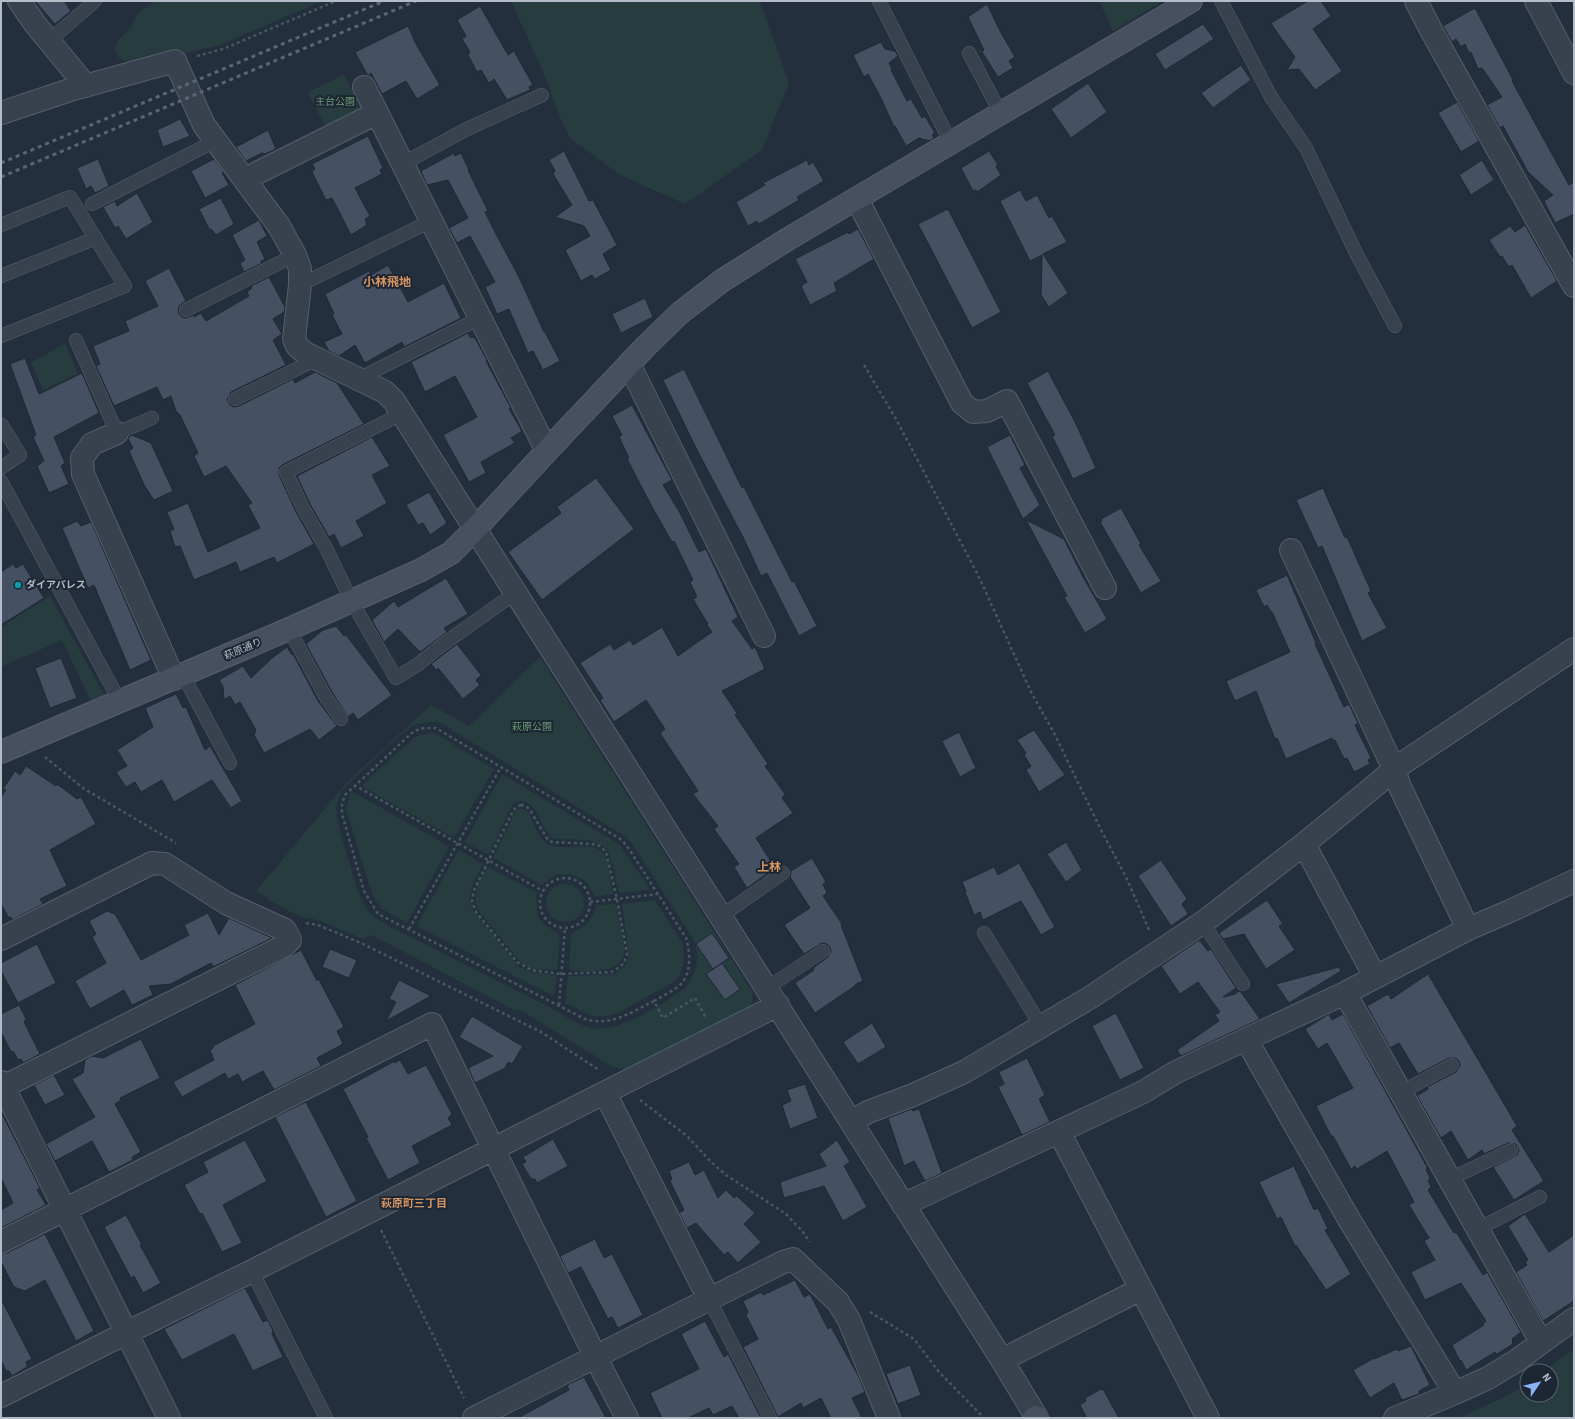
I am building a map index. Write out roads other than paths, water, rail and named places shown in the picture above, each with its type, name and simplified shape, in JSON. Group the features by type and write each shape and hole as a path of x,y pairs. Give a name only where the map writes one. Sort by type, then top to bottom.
{"street":[{"path":"19,1 49,41 86,86"},
{"name":"萩原通り","path":"1,752 352,602 421,570 451,553 680,312 723,280 1191,1"},
{"path":"1416,1 1574,286"},
{"path":"1536,1 1574,73"},
{"path":"1,113 86,86 175,61 204,124 279,226 295,255 300,269 300,285 294,339 297,346 305,353 385,392 394,401 852,1122 1002,1360 1035,1418"},
{"path":"364,87 547,451"},
{"path":"245,179 377,113"},
{"path":"857,199 962,403 973,412 987,411 1007,401 1105,588"},
{"path":"629,364 764,636"},
{"path":"117,433 92,444 82,458 83,474 178,677"},
{"path":"1291,550 1394,769 1400,787 1468,929"},
{"path":"852,1122 868,1112 913,1096 964,1072 1090,997 1159,952 1203,923 1304,844 1394,769 1574,649"},
{"path":"1304,844 1375,977"},
{"path":"1,939 152,863 165,864 226,903 285,930 290,940 284,946 2,1086 169,1418"},
{"path":"903,1205 1143,1092 1176,1072 1345,993 1468,929 1574,881"},
{"path":"1345,993 1542,1342"},
{"path":"1,1396 613,1089 716,1035 772,996"},
{"path":"1,1242 432,1024 627,1418"},
{"path":"1246,1039 1350,1221 1455,1394"},
{"path":"613,1089 709,1299"},
{"path":"1059,1132 1208,1418"},
{"path":"470,1410 595,1356 783,1262 793,1259 838,1302 849,1320 889,1418"},
{"path":"1002,1360 1141,1289"},
{"path":"1395,1418 1455,1394 1488,1378 1516,1362 1574,1319"}],"lane":[{"path":"49,41 95,1"},
{"path":"879,1 951,143"},
{"path":"1221,1 1271,97 1306,148 1356,254 1395,326"},
{"path":"969,53 1000,114"},
{"path":"402,164 467,129 542,95"},
{"path":"92,204 217,140"},
{"path":"1,225 70,197 125,286 1,336"},
{"path":"300,285 431,221"},
{"path":"1,276 96,238"},
{"path":"186,310 295,255"},
{"path":"358,379 480,318"},
{"path":"76,340 117,433 152,418"},
{"path":"235,399 317,359"},
{"path":"401,414 286,472 303,508 326,548 352,602 396,678 417,665 442,645 515,593"},
{"path":"1,424 20,455 1,468"},
{"path":"1,481 120,702"},
{"path":"289,629 325,696 342,719"},
{"path":"178,677 230,762"},
{"path":"721,916 783,873"},
{"path":"1203,923 1243,984"},
{"path":"984,933 1041,1026"},
{"path":"772,996 823,951"},
{"path":"1401,1092 1452,1065"},
{"path":"1450,1179 1511,1150"},
{"path":"1478,1229 1540,1197"},
{"path":"252,1271 326,1418"},
{"path":"709,1299 770,1418"}],"railway":[{"path":"1,163 384,1"},
{"path":"1,177 416,1"}],"place":[{"name":"ダイアパレス","path":"18,585"}],"district":[{"name":"小林飛地","path":"387,282"},
{"name":"上林","path":"769,867"},
{"name":"萩原町三丁目","path":"414,1203"}],"park label":[{"name":"主台公園","path":"335,102"},
{"name":"萩原公園","path":"532,727"}]}
